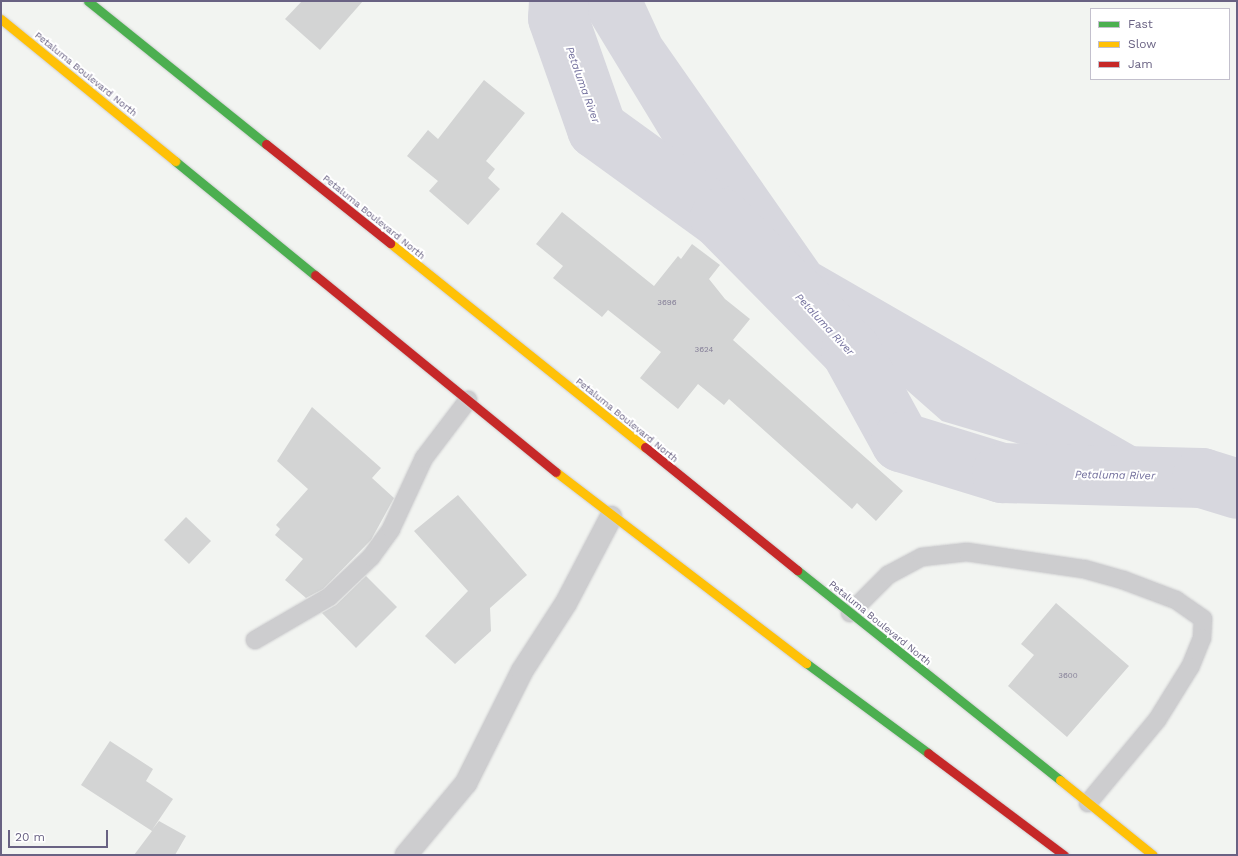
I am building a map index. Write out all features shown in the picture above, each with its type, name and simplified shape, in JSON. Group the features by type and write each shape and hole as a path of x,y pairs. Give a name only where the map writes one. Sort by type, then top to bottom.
{"main road":[{"name":"Petaluma Boulevard North","path":"88,1 1153,855"},
{"name":"Petaluma Boulevard North","path":"1,19 611,517 1064,855"}],"street":[{"path":"406,855 466,783 522,671 566,603 611,517"}],"lane":[{"path":"255,640 329,597 371,557 391,529 424,458 468,400"},
{"path":"850,613 888,575 922,557 967,552 1084,569 1176,600 1203,619 1202,638 1190,667 1157,720 1088,803"}],"shaded area":[{"path":"578,1 644,1 661,38 819,264 1164,463 1237,479 1237,508 942,421 708,215"}],"building":[{"path":"302,1 363,1 320,50 285,19"},
{"path":"484,80 525,113 486,161 495,169 488,178 500,189 468,225 429,191 438,181 407,156 428,130 438,139"},
{"path":"562,212 654,286 678,256 681,259 692,244 720,265 709,279 725,299 750,319 733,340 903,491 876,521 857,503 852,509 729,399 724,405 698,384 678,409 640,378 661,352 608,310 602,317 553,278 563,266 536,244"},
{"path":"312,407 381,468 372,478 394,498 371,540 323,589 306,598 285,580 303,559 275,535 280,529 276,525 308,489 277,461"},
{"path":"458,495 527,575 490,608 491,631 455,664 425,636 468,591 414,531"},
{"path":"186,517 211,541 189,564 164,540"},
{"path":"366,576 397,607 356,648 322,613 336,605"},
{"path":"1056,603 1129,666 1067,737 1008,686 1034,655 1021,644"},
{"path":"110,741 153,769 146,781 173,799 152,830 159,821 186,836 175,855 134,855 152,831 81,785"}],"waterway":[{"name":"Petaluma River","path":"559,1 558,18 597,129 720,218 851,351 901,442 1002,473 1202,478 1237,489"}],"traffic: fast":[{"path":"88,1 266,144"},
{"path":"175,161 315,275"},
{"path":"797,570 1060,780"},
{"path":"806,663 928,753"}],"traffic: slow":[{"path":"1,19 175,161"},
{"path":"390,243 645,447"},
{"path":"556,472 806,663"},
{"path":"1060,780 1153,855"}],"traffic: jam":[{"path":"266,144 390,243"},
{"path":"315,275 556,472"},
{"path":"645,447 797,570"},
{"path":"928,753 1064,855"}]}
